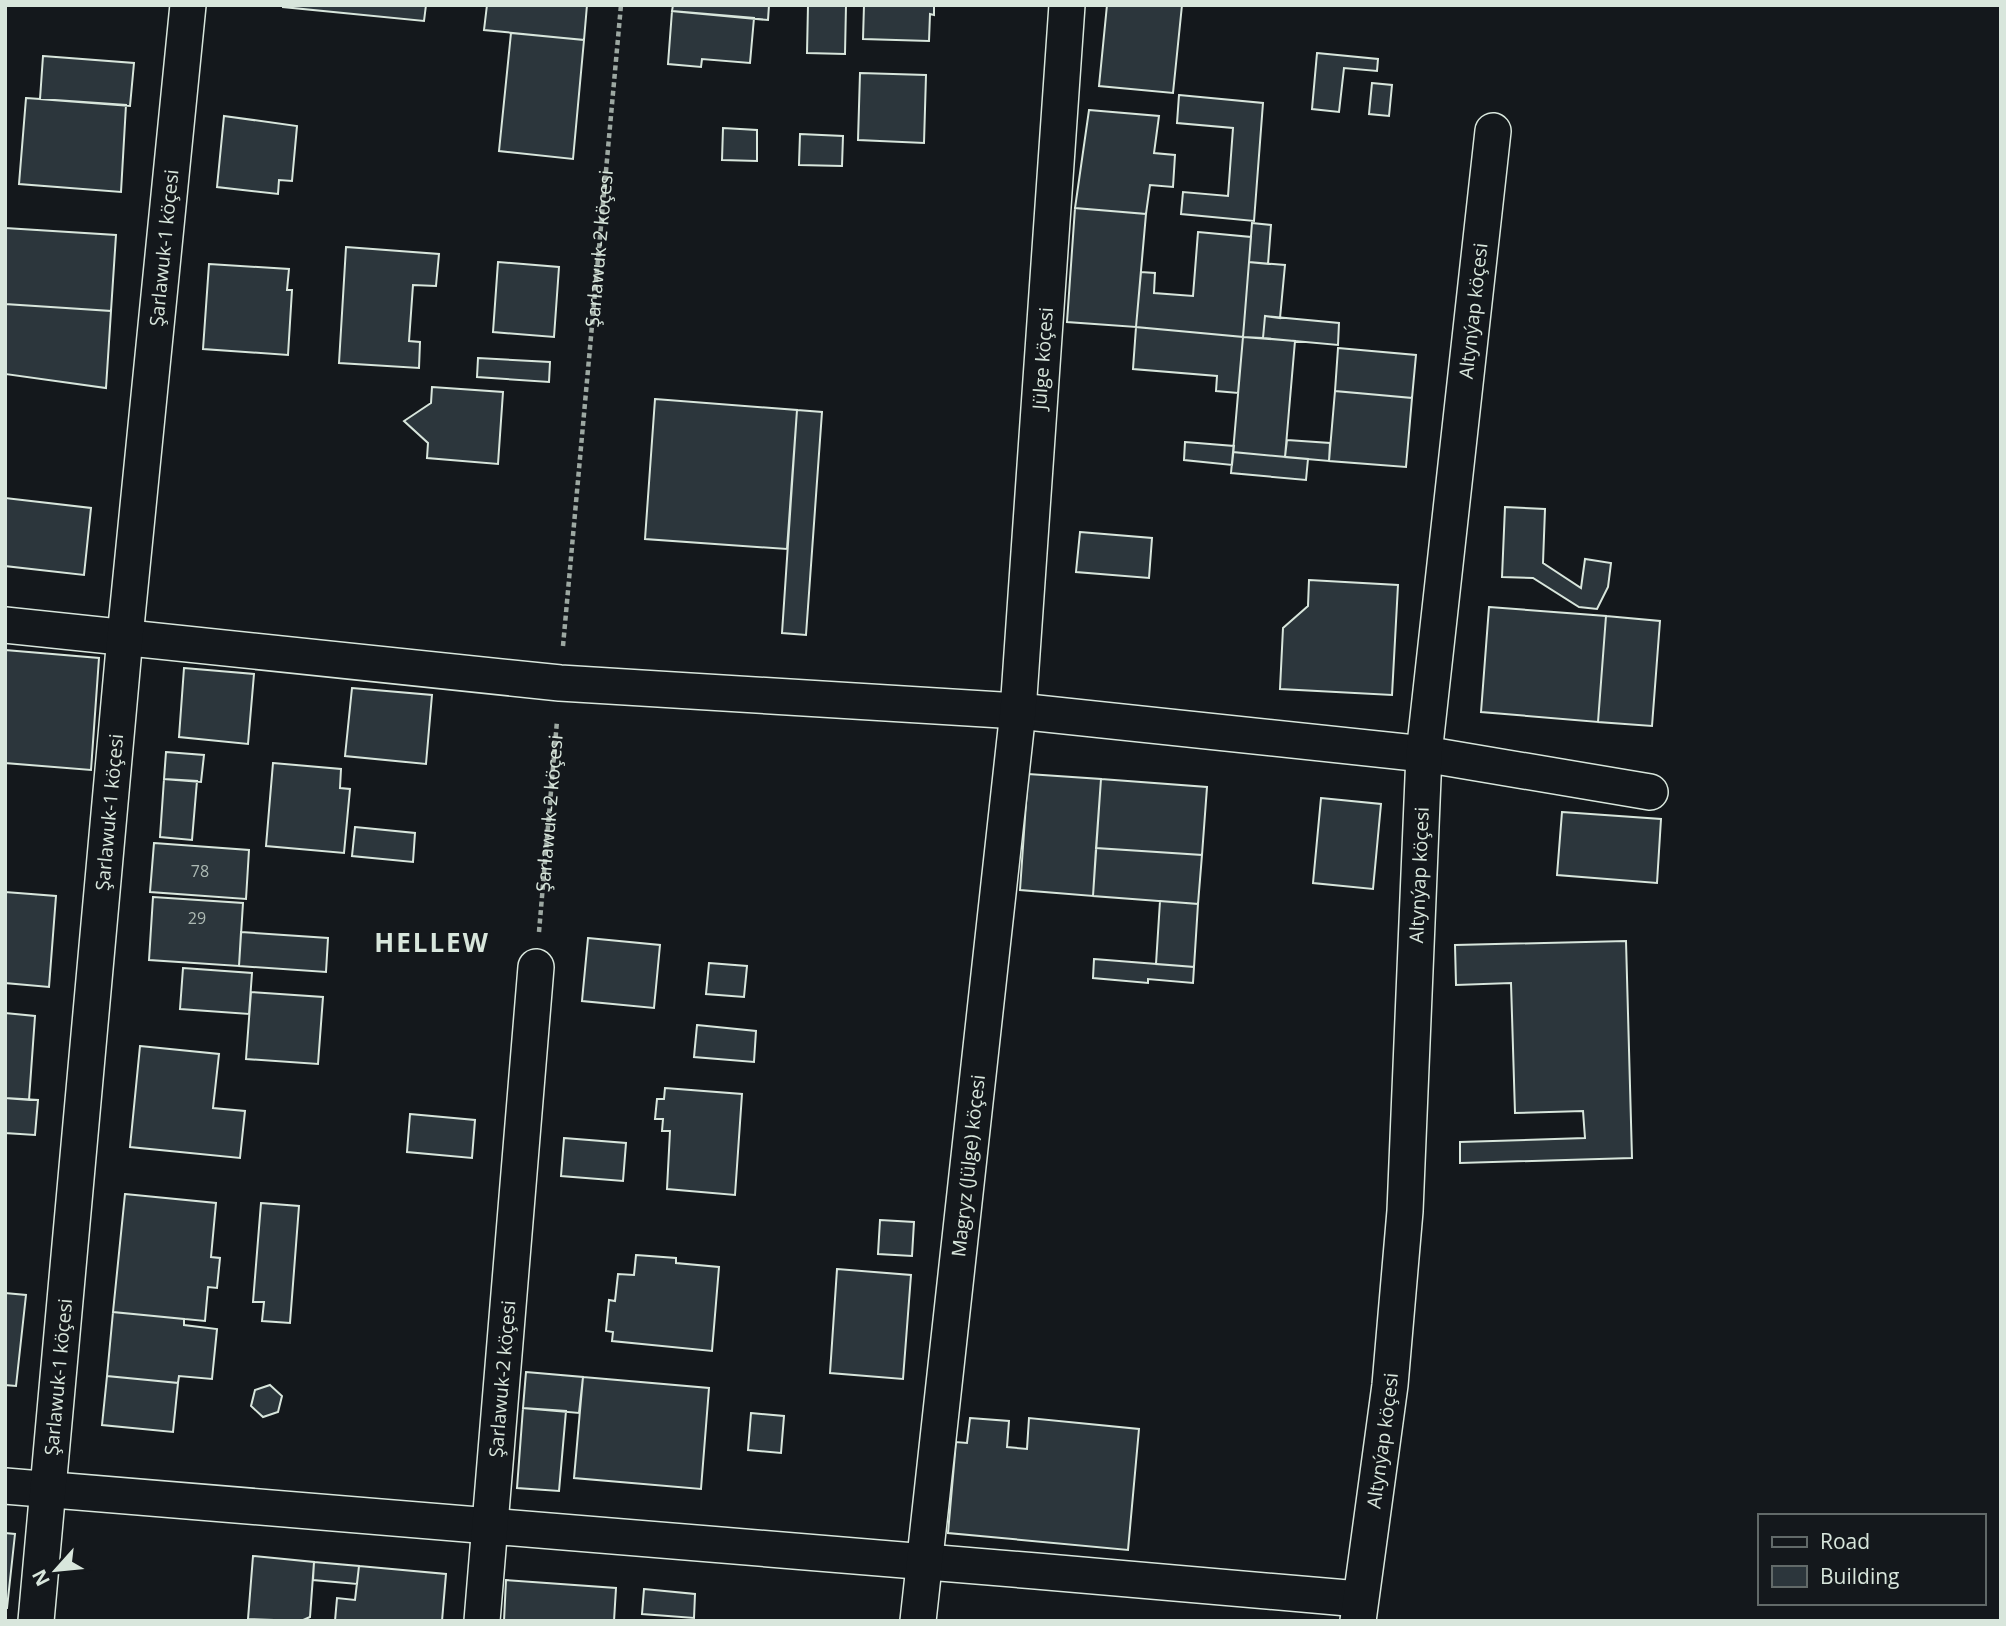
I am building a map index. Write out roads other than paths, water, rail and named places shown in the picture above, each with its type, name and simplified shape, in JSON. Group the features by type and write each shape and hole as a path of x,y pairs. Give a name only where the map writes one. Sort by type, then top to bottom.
{"street":[{"name":"Şarlawuk-1 köçesi","path":"36,1621 125,637 188,5"},
{"name":"Jülge köçesi","path":"1018,711 1067,5"},
{"name":"Altynýap köçesi","path":"1358,1610 1390,1385 1405,1211 1424,754 1493,131"},
{"path":"5,625 560,683 1018,711 1424,754 1650,792"},
{"name":"Magryz (Jülge) köçesi","path":"918,1621 1018,711"},
{"name":"Şarlawuk-2 köçesi","path":"482,1621 536,967"},
{"path":"5,1486 923,1560 1358,1610"}],"district":[{"name":"HELLEW","path":"432,943"}]}
